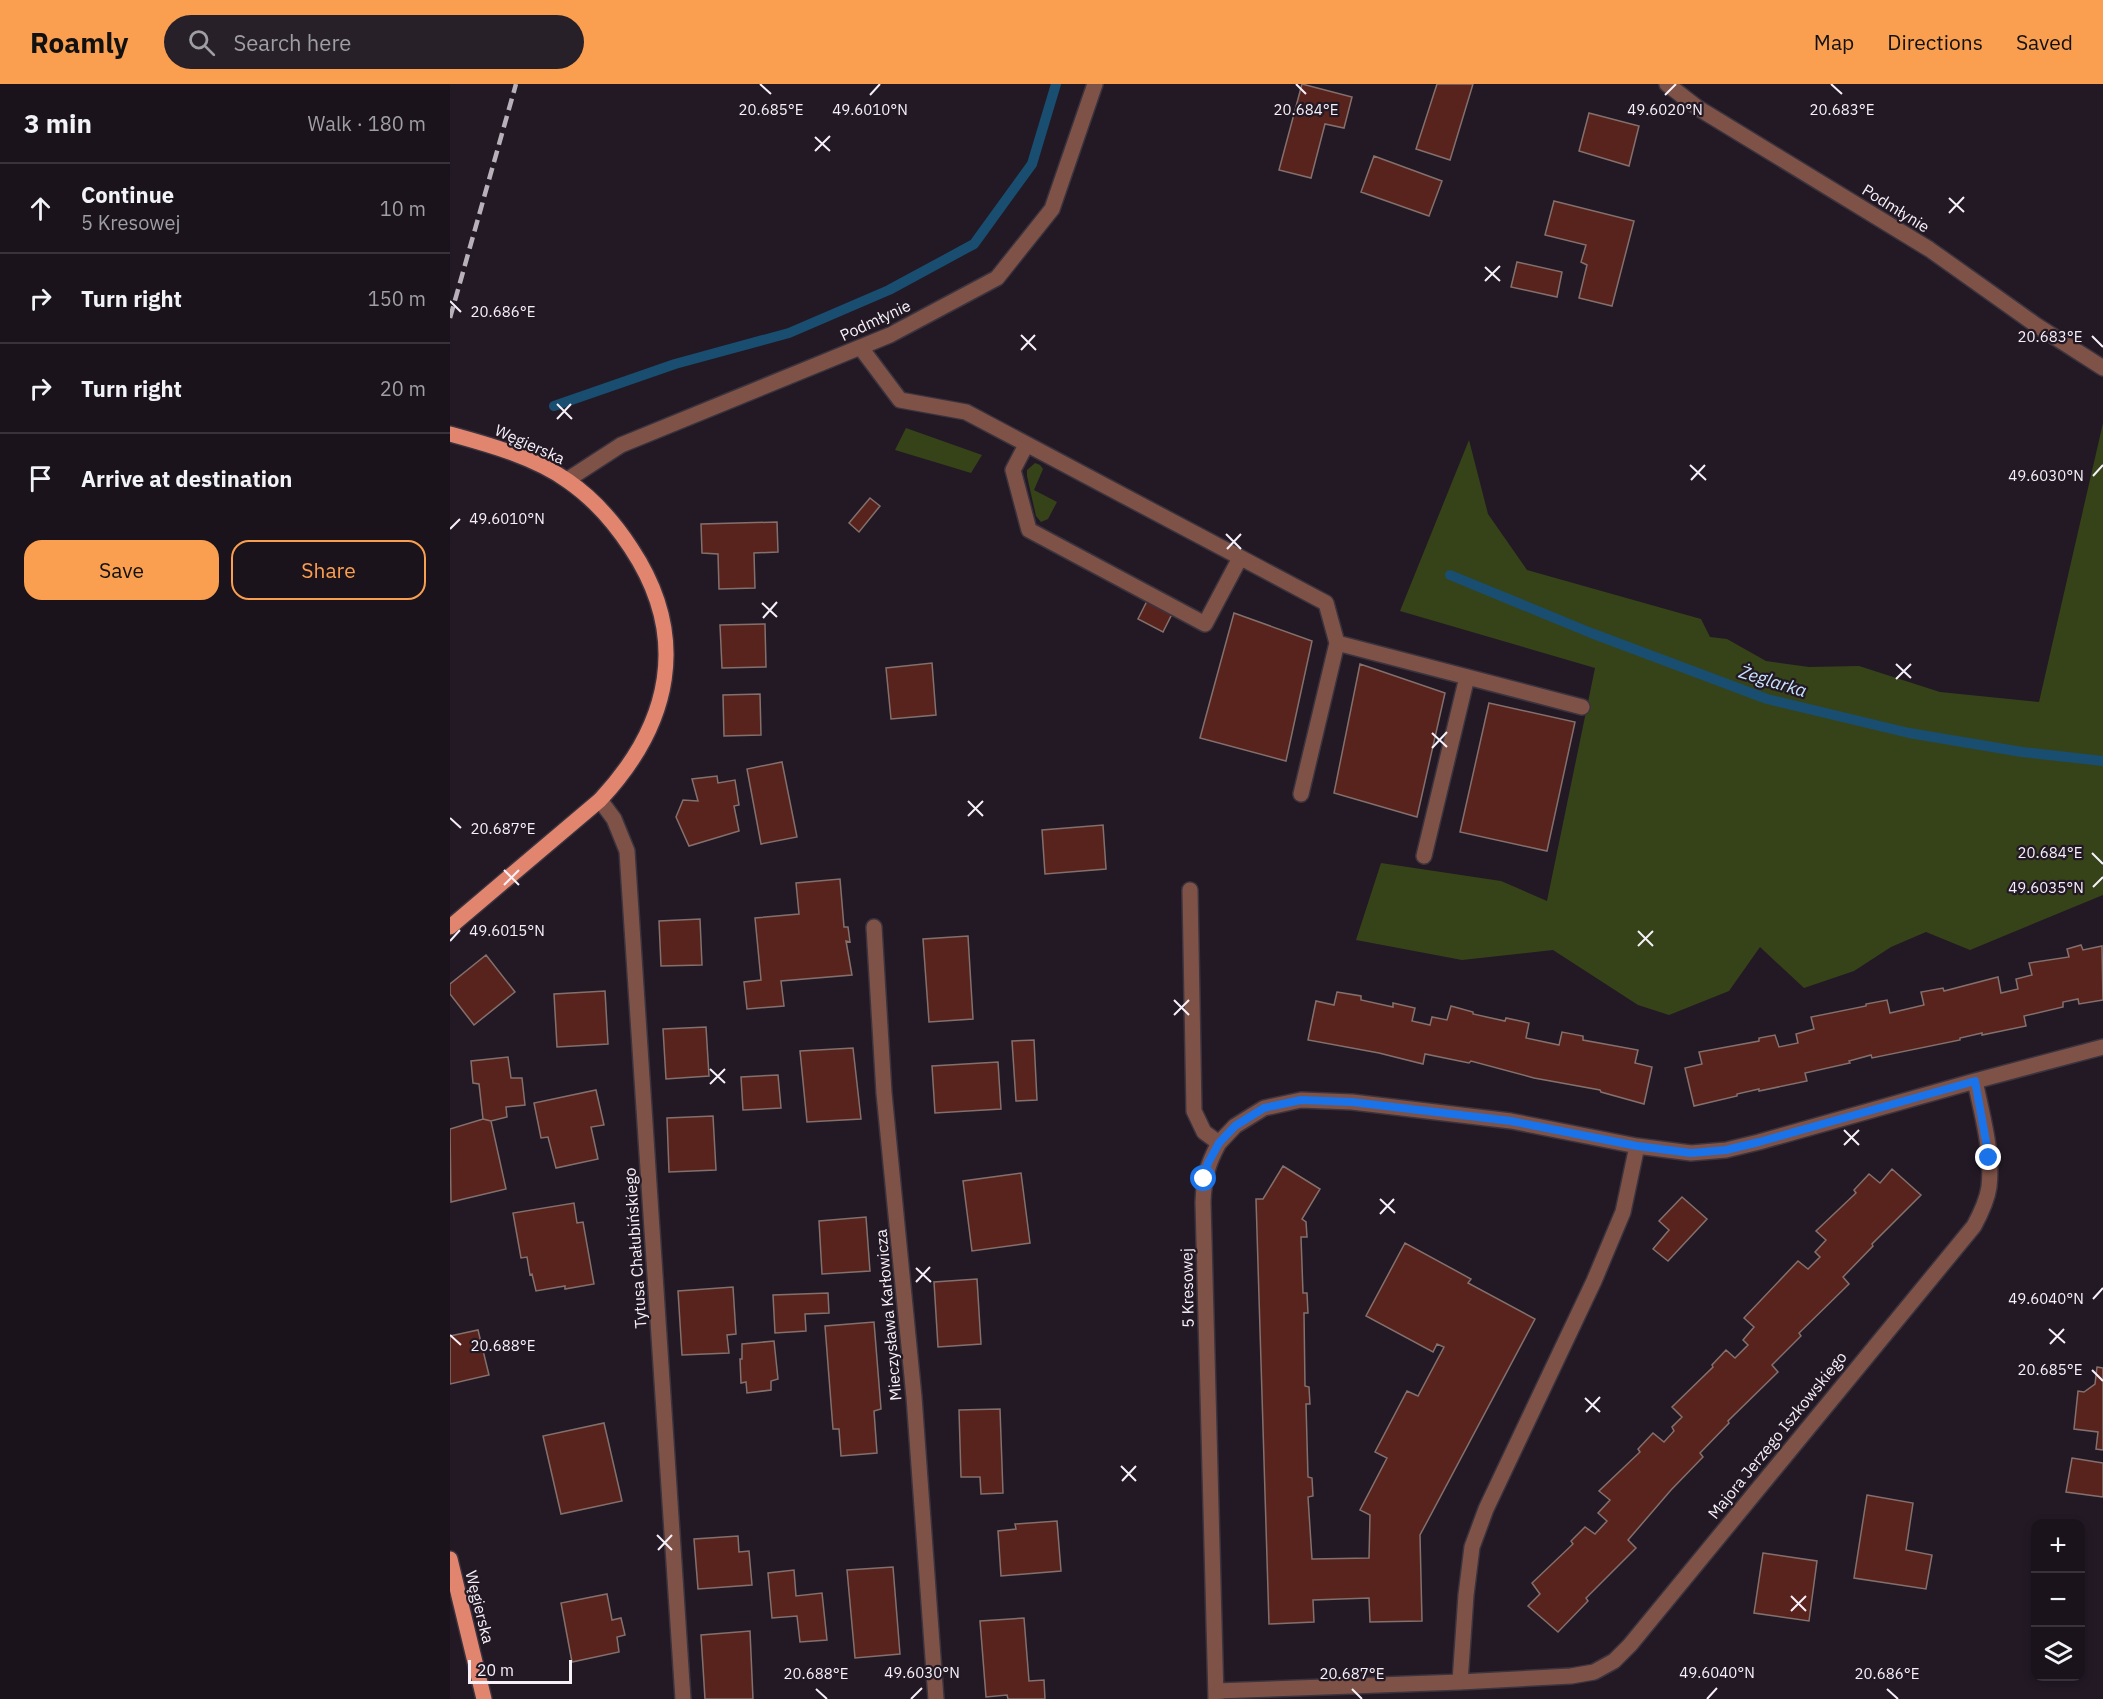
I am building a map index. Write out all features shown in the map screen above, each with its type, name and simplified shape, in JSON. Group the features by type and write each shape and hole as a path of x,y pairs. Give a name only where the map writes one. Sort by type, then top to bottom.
{"main road":[{"name":"Węgierska","path":"450,434 488,444 539,465 567,480 599,507 619,530 641,563 659,603 667,665 659,707 644,743 621,779 600,800 450,927"},
{"name":"Węgierska","path":"450,1559 453,1585 484,1699"}],"street":[{"name":"Podmłynie","path":"567,480 621,445 890,336 997,278 1052,209 1095,84"},
{"name":"Podmłynie","path":"1667,84 1698,108 1929,249 2036,325 2103,368"},
{"path":"861,348 900,400 966,412 1326,603 1337,643 1301,794"},
{"path":"1026,445 1013,470 1029,530 1205,624 1240,558"},
{"path":"1337,643 1582,706"},
{"path":"1424,856 1467,677"},
{"name":"Tytusa Chałubińskiego","path":"600,800 614,819 627,850 682,1699"},
{"path":"1190,890 1194,1111 1204,1132 1219,1143 1235,1126 1264,1108 1301,1100 1352,1102 1511,1121 1637,1146 1691,1153 1726,1150 2103,1047"},
{"name":"Mieczysława Karłowicza","path":"874,927 885,1093 914,1397 936,1699"},
{"name":"Majora Jerzego Iszkowskiego","path":"1216,1695 1571,1676 1594,1672 1614,1661 1974,1226 1984,1208 1989,1188 1989,1158 1975,1081"},
{"name":"5 Kresowej","path":"1216,1695 1203,1202 1204,1179 1208,1163 1219,1143"},
{"path":"1460,1682 1472,1547 1486,1509 1594,1281 1623,1212 1637,1146"}],"green space":[{"path":"2103,423 2103,895 1970,950 1926,932 1891,947 1854,971 1804,988 1760,947 1729,991 1669,1015 1638,1005 1553,950 1462,960 1356,940 1381,863 1501,881 1547,901 1595,668 1400,611 1469,440 1488,514 1527,570 1701,619 1710,637 1727,639 1766,661 1809,667 1859,666 1940,692 2039,702"},
{"path":"906,428 982,455 971,473 895,450"},
{"path":"1035,463 1043,469 1034,490 1057,502 1048,519 1041,522 1036,516 1027,476 1027,470"}],"building":[{"path":"1302,84 1352,97 1344,128 1325,124 1311,178 1279,170"},
{"path":"1437,84 1473,84 1450,160 1416,149"},
{"path":"1589,113 1639,126 1629,166 1579,151"},
{"path":"1374,156 1442,181 1429,216 1361,192"},
{"path":"1554,201 1634,221 1612,306 1579,298 1587,265 1581,262 1586,245 1545,235"},
{"path":"1517,262 1562,272 1557,297 1511,287"},
{"path":"870,498 880,506 859,532 849,523"},
{"path":"777,522 778,552 754,553 755,588 719,589 718,554 702,553 701,524"},
{"path":"1147,601 1172,614 1163,632 1138,619"},
{"path":"1234,613 1312,641 1286,761 1200,738"},
{"path":"765,624 766,667 722,668 720,625"},
{"path":"932,663 936,715 891,719 886,668"},
{"path":"1360,664 1445,693 1417,817 1334,793"},
{"path":"760,694 761,735 724,736 723,695"},
{"path":"1489,703 1575,722 1547,851 1460,832"},
{"path":"782,762 797,837 761,844 747,769"},
{"path":"717,776 718,783 735,780 739,805 734,806 739,831 689,846 676,817 683,800 698,801 692,779"},
{"path":"1103,825 1106,869 1045,874 1042,830"},
{"path":"840,879 844,927 848,927 850,942 846,941 852,975 781,981 784,1006 747,1009 744,982 761,980 755,918 799,914 796,883"},
{"path":"700,919 702,965 661,966 659,921"},
{"path":"968,936 973,1019 929,1022 923,939"},
{"path":"2081,945 2083,950 2102,946 2103,1000 2079,1004 2078,999 2063,1002 2063,1007 2024,1016 2026,1026 1982,1035 1982,1033 1960,1038 1960,1040 1872,1058 1871,1055 1849,1061 1850,1063 1805,1073 1807,1081 1759,1091 1759,1089 1694,1106 1685,1068 1702,1064 1699,1052 1759,1041 1759,1038 1775,1035 1779,1047 1798,1043 1796,1034 1814,1029 1811,1017 1887,1000 1890,1013 1924,1005 1921,992 1943,988 1944,991 1998,977 2001,993 2018,989 2016,979 2032,975 2029,963 2069,957 2067,949"},
{"path":"486,955 515,992 474,1025 450,994 450,984"},
{"path":"605,991 608,1044 557,1047 554,994"},
{"path":"1337,992 1361,996 1361,1000 1393,1007 1393,1003 1415,1008 1412,1021 1430,1025 1432,1017 1447,1020 1451,1006 1473,1012 1473,1014 1505,1021 1506,1018 1529,1023 1526,1038 1559,1045 1562,1032 1583,1036 1583,1040 1638,1050 1635,1063 1652,1067 1644,1104 1600,1090 1534,1078 1471,1061 1469,1063 1425,1054 1423,1064 1308,1040 1316,1001 1334,1005"},
{"path":"706,1027 709,1076 666,1079 663,1029"},
{"path":"1034,1040 1037,1100 1016,1101 1012,1041"},
{"path":"853,1048 861,1119 807,1122 800,1051"},
{"path":"508,1057 511,1078 522,1078 525,1105 506,1107 507,1117 491,1121 483,1119 479,1084 473,1083 471,1061"},
{"path":"998,1062 1001,1109 935,1113 932,1066"},
{"path":"778,1075 781,1108 743,1110 741,1077"},
{"path":"596,1090 604,1125 591,1127 598,1159 556,1168 548,1137 541,1138 534,1103"},
{"path":"713,1116 716,1170 669,1172 667,1118"},
{"path":"483,1119 491,1121 506,1189 451,1202 450,1129"},
{"path":"1283,1166 1320,1189 1302,1219 1306,1222 1307,1237 1301,1237 1303,1293 1307,1293 1308,1313 1304,1313 1305,1386 1309,1387 1310,1404 1306,1404 1308,1477 1312,1478 1313,1496 1308,1497 1312,1559 1369,1558 1370,1515 1360,1510 1387,1458 1375,1452 1407,1391 1418,1396 1444,1347 1437,1344 1433,1352 1366,1316 1405,1243 1471,1279 1468,1283 1535,1319 1420,1535 1422,1621 1370,1622 1369,1598 1313,1600 1314,1622 1269,1624 1256,1199 1263,1199"},
{"path":"1892,1169 1921,1195 1843,1277 1849,1284 1799,1333 1801,1336 1772,1365 1778,1372 1728,1421 1729,1423 1700,1453 1703,1457 1628,1540 1636,1548 1586,1598 1588,1601 1558,1632 1528,1606 1540,1594 1532,1583 1573,1544 1571,1541 1585,1527 1595,1534 1607,1521 1598,1513 1610,1500 1599,1491 1640,1452 1638,1449 1653,1433 1664,1442 1674,1431 1672,1427 1682,1417 1672,1407 1713,1367 1712,1365 1726,1350 1735,1358 1748,1345 1743,1340 1754,1327 1744,1318 1798,1261 1808,1269 1820,1257 1815,1252 1826,1240 1816,1231 1856,1193 1854,1190 1869,1174 1880,1183"},
{"path":"1021,1173 1030,1243 972,1251 963,1181"},
{"path":"1682,1197 1707,1219 1668,1261 1653,1249 1669,1230 1659,1221"},
{"path":"574,1203 577,1223 583,1222 594,1284 536,1291 527,1257 521,1258 513,1213"},
{"path":"866,1217 870,1271 822,1274 819,1221"},
{"path":"977,1279 981,1344 938,1347 934,1282"},
{"path":"733,1287 736,1334 727,1335 729,1353 682,1355 678,1291"},
{"path":"828,1293 829,1313 805,1314 806,1331 775,1333 773,1295"},
{"path":"874,1322 881,1409 874,1411 877,1453 841,1456 839,1429 833,1429 825,1326"},
{"path":"478,1330 489,1375 450,1384 450,1336"},
{"path":"774,1341 778,1379 771,1381 771,1390 747,1393 746,1382 741,1383 742,1344"},
{"path":"2097,1367 2103,1368 2103,1450 2096,1449 2098,1432 2074,1429 2078,1391 2084,1392 2095,1384"},
{"path":"1000,1409 1003,1493 981,1494 980,1477 961,1477 959,1410"},
{"path":"604,1423 622,1501 561,1514 543,1436"},
{"path":"2072,1458 2103,1463 2103,1497 2066,1492"},
{"path":"1867,1495 1913,1503 1906,1550 1932,1555 1926,1589 1854,1578"},
{"path":"1057,1521 1061,1571 1001,1576 998,1531 1016,1529 1015,1524"},
{"path":"738,1536 739,1552 749,1551 752,1585 698,1589 694,1539"},
{"path":"1763,1553 1817,1561 1809,1621 1754,1613"},
{"path":"893,1567 900,1654 855,1658 847,1570"},
{"path":"794,1570 796,1596 822,1593 827,1640 800,1642 797,1616 772,1618 768,1573"},
{"path":"607,1594 612,1620 621,1618 625,1635 617,1637 619,1652 572,1662 561,1603"},
{"path":"1024,1618 1029,1681 1044,1680 1045,1699 1008,1699 1007,1695 986,1697 980,1621"},
{"path":"750,1631 753,1699 705,1699 701,1635"}],"waterway":[{"path":"554,406 675,364 789,333 889,290 974,244 1032,164 1056,84"},
{"name":"Żeglarka","path":"1450,575 1591,633 1767,699 1909,733 2022,752 2103,761"}],"railway":[{"path":"450,318 516,84"}],"route":[{"path":"1204,1179 1208,1163 1219,1143 1235,1126 1264,1108 1301,1100 1352,1102 1511,1121 1637,1146 1691,1153 1726,1150 1759,1142 1975,1081 1989,1158"}]}
